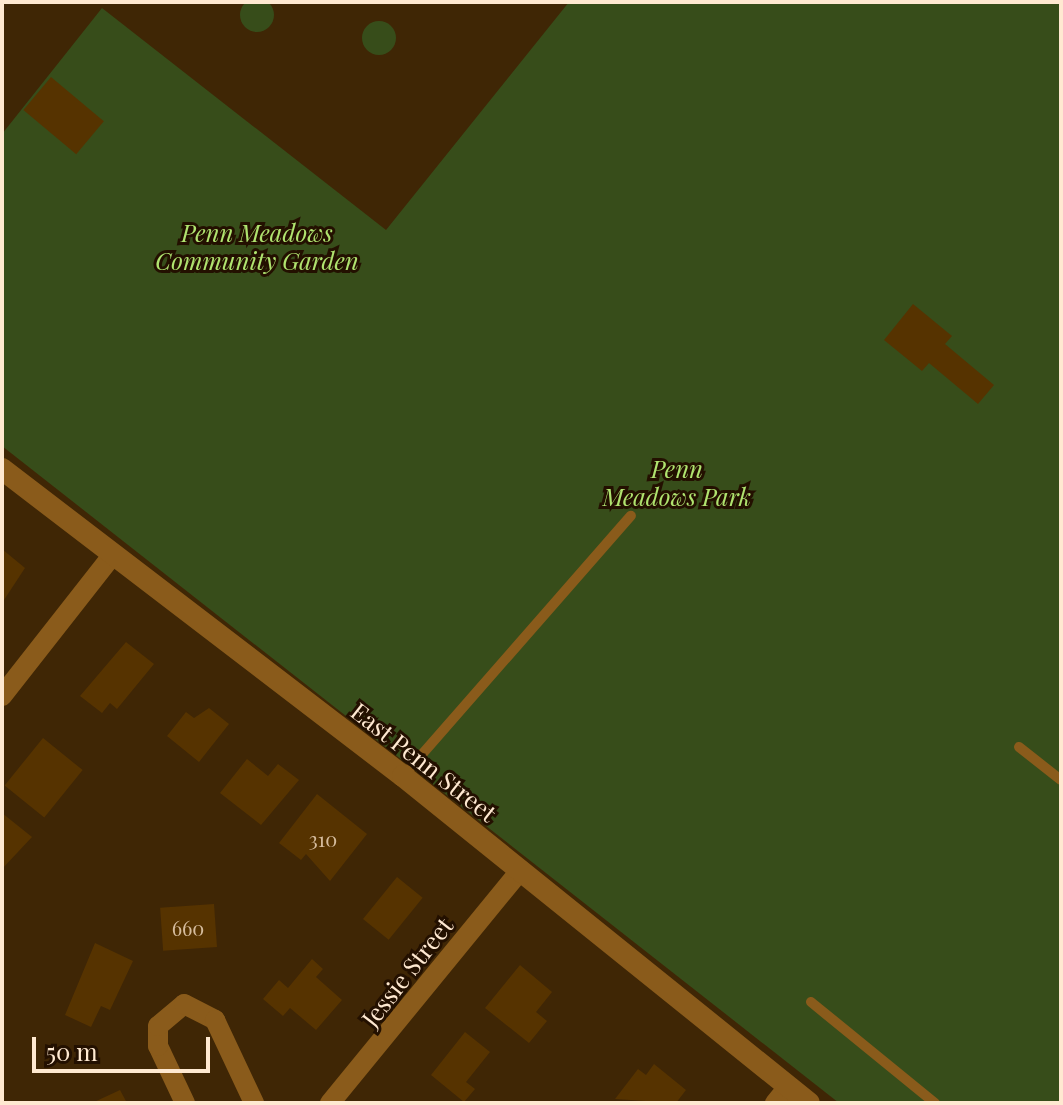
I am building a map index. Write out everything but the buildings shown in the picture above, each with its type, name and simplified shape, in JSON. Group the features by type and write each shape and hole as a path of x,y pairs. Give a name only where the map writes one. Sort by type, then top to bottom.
{"street":[{"name":"East Penn Street","path":"2,469 111,557 403,776 521,870 782,1095 809,1103"},
{"path":"2,696 111,557"},
{"name":"Jessie Street","path":"330,1103 521,870"},
{"path":"185,1103 158,1046 158,1026 184,1004 215,1020 254,1103"}],"lane":[{"path":"403,776 631,516"},
{"path":"1019,747 1061,780"},
{"path":"811,1002 931,1102"}],"green space":[{"path":"257,-2 269,3 274,15 269,27 257,32 245,27 240,15 245,3"},
{"name":"Penn Meadows Park","path":"569,2 1061,2 1061,1103 839,1103 2,446 2,134 102,8 386,230"},
{"path":"379,21 391,26 396,38 391,50 379,55 367,50 362,38 367,26"}],"park label":[{"name":"Penn Meadows Community Garden","path":"257,247"}]}
